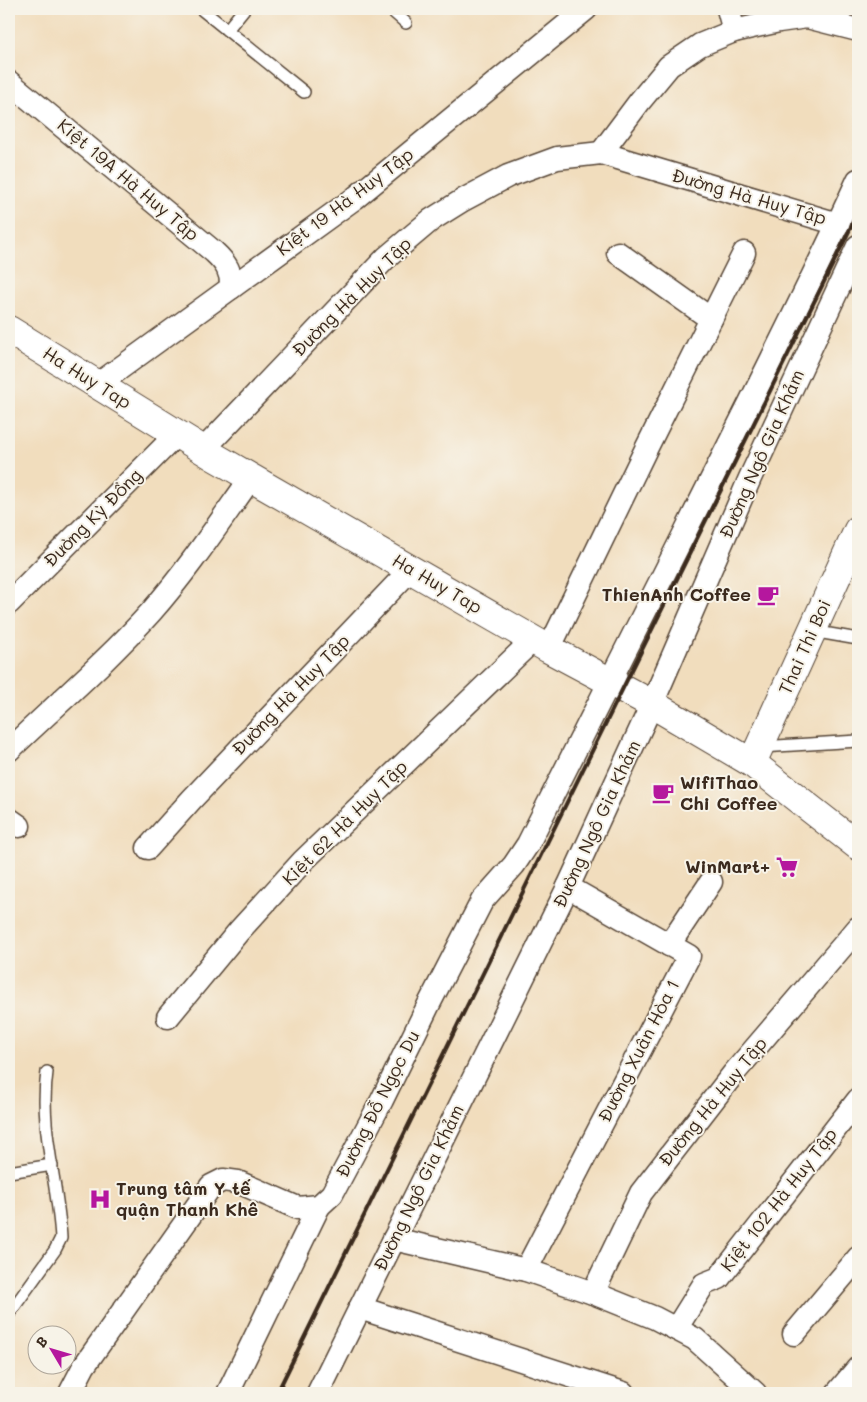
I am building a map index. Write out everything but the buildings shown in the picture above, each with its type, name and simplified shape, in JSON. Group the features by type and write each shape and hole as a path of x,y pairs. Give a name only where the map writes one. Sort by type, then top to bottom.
{"street":[{"name":"Kiệt 19 Hà Huy Tập","path":"97,385 355,198 586,9"},
{"path":"728,9 734,31"},
{"path":"601,154 670,66 700,45 734,31 807,17 858,30"},
{"name":"Kiệt 19A Hà Huy Tập","path":"9,82 214,252 229,269 232,277 231,288"},
{"name":"Đường Hà Huy Tập","path":"204,450 386,258 431,220 463,200 515,174 558,158 601,154 838,224"},
{"name":"Đường Đỗ Ngọc Du","path":"228,1393 318,1206 332,1194 378,1109 482,901 514,865 528,844 808,288 858,180"},
{"name":"Đường Ngô Gia Khảm","path":"318,1393 568,888 652,704 750,478 858,246"},
{"path":"618,253 711,319"},
{"name":"Kiệt 62 Hà Huy Tập","path":"168,1017 239,931 303,861 542,644 744,253"},
{"name":"Ha Huy Tap","path":"9,330 251,478 542,644 652,704 756,755 858,846"},
{"name":"Đường Kỳ Đồng","path":"9,603 177,434"},
{"path":"9,750 127,638 151,612 180,577 251,478"},
{"name":"Thai Thi Boi","path":"756,755 858,530"},
{"name":"Đường Hà Huy Tập","path":"148,848 192,799 411,569"},
{"path":"669,945 711,882"},
{"name":"Đường Xuân Hòa 1","path":"526,1270 689,956 568,888"},
{"name":"Đường Hà Huy Tập","path":"593,1293 641,1193 734,1073 858,928"},
{"name":"Kiệt 102 Hà Huy Tập","path":"676,1329 704,1284 719,1278 858,1100"},
{"path":"70,1393 84,1366 211,1186 223,1180 238,1182 298,1208 318,1206"},
{"path":"394,1240 526,1270 593,1293 655,1318 695,1339 755,1393"},
{"path":"794,1334 858,1258"},
{"path":"360,1308 623,1393"},
{"path":"836,1393 858,1368"}],"lane":[{"path":"201,9 304,92"},
{"path":"227,30 244,9"},
{"path":"390,9 406,23"},
{"path":"812,631 858,639"},
{"path":"756,755 858,741"},
{"path":"9,1314 55,1250 61,1238 44,1089 47,1072"},
{"path":"9,1172 52,1165"}],"railway":[{"path":"277,1393 858,213"}],"place":[{"name":"ThienAnh Coffee","path":"768,595"},
{"name":"WifiThao Chi Coffee","path":"663,793"},
{"name":"WinMart+","path":"787,867"},
{"name":"Trung tâm Y tế quận Thanh Khê","path":"100,1199"}]}
